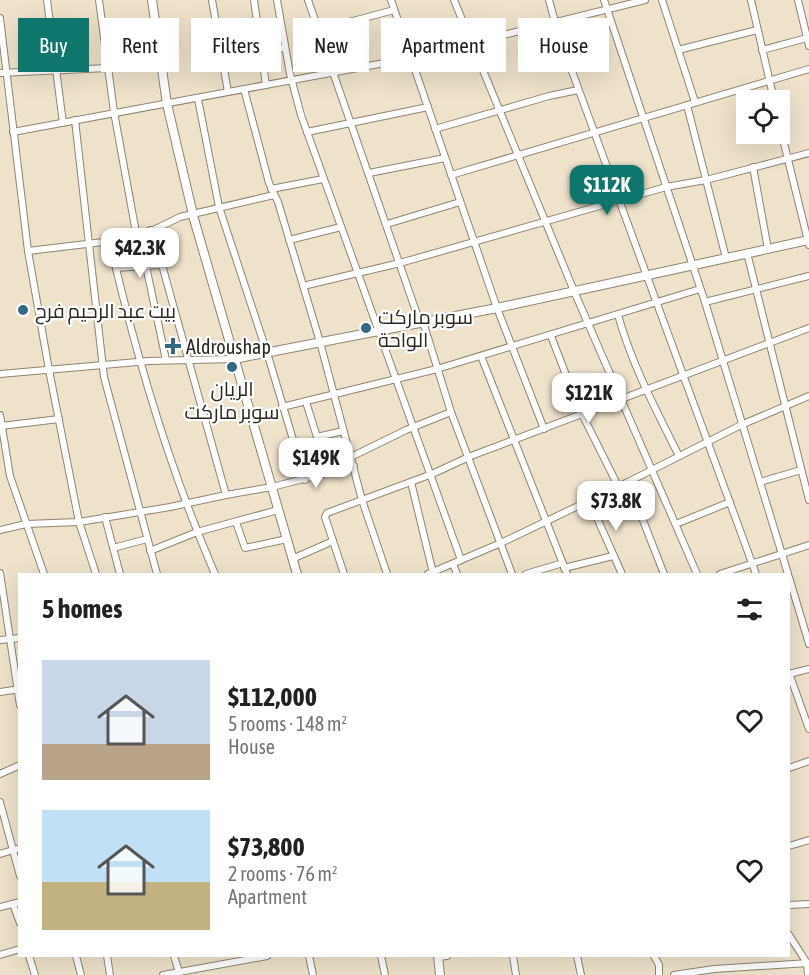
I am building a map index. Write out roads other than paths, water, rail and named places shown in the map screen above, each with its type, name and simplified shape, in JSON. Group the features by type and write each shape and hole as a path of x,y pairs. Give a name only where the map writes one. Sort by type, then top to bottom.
{"street":[{"path":"47,0 49,18"},
{"path":"99,0 101,18"},
{"path":"152,0 167,104 193,213 297,573"},
{"path":"212,0 228,92"},
{"path":"254,0 256,18"},
{"path":"277,0 291,81 307,132 356,273 380,331 432,474 461,560"},
{"path":"309,0 315,18"},
{"path":"391,0 397,18"},
{"path":"454,0 461,18"},
{"path":"549,0 554,18"},
{"path":"603,0 705,302 788,573"},
{"path":"576,18 645,0"},
{"path":"662,0 695,102"},
{"path":"751,0 772,90"},
{"path":"762,50 808,42 798,0"},
{"path":"364,18 394,10"},
{"path":"0,18 3,73 28,251 79,522 96,573"},
{"path":"678,50 757,30"},
{"path":"281,48 285,48"},
{"path":"13,132 381,64"},
{"path":"451,174 809,69"},
{"path":"3,73 21,72"},
{"path":"56,72 63,123"},
{"path":"109,72 137,238"},
{"path":"264,72 266,85"},
{"path":"416,72 497,308 544,429"},
{"path":"484,72 574,291 697,573"},
{"path":"572,72 756,573"},
{"path":"334,73 451,412 512,573"},
{"path":"244,89 273,192 320,342 362,500 387,573"},
{"path":"435,129 549,96 578,90"},
{"path":"198,99 219,207 267,352 305,480"},
{"path":"687,105 726,258"},
{"path":"307,132 428,107"},
{"path":"75,120 106,389 157,573"},
{"path":"0,374 166,360 234,359 497,308 646,274 808,242 784,144"},
{"path":"303,286 400,263 666,187 706,180 809,153"},
{"path":"369,173 445,158"},
{"path":"753,167 768,249"},
{"path":"28,251 137,238 180,217 323,179"},
{"path":"387,224 460,202"},
{"path":"289,240 341,227"},
{"path":"150,230 162,265 226,495"},
{"path":"110,243 141,362 186,504 215,573"},
{"path":"747,253 809,500"},
{"path":"116,268 162,265"},
{"path":"146,266 166,360"},
{"path":"705,302 809,276"},
{"path":"282,407 437,369 658,304 700,289"},
{"path":"618,315 627,348 679,456"},
{"path":"344,573 325,515 432,474 471,456 809,328"},
{"path":"551,336 582,414 618,486"},
{"path":"481,356 565,569"},
{"path":"433,573 628,482 741,425 809,396"},
{"path":"306,402 317,437 343,431"},
{"path":"351,457 414,426 451,412"},
{"path":"0,415 10,476 26,524 36,545 44,573"},
{"path":"1,426 58,419"},
{"path":"0,530 26,524 79,522 186,504 272,488 354,466"},
{"path":"760,482 801,470"},
{"path":"411,482 431,573"},
{"path":"628,482 664,573"},
{"path":"589,500 622,573"},
{"path":"676,524 730,502"},
{"path":"150,551 197,532 278,510"},
{"path":"105,517 120,573"},
{"path":"236,522 245,548 287,539"},
{"path":"113,548 147,539"},
{"path":"292,559 333,542"},
{"path":"723,573 809,545"},
{"path":"534,573 565,569 613,556"},
{"path":"453,564 457,573"},
{"path":"0,573 18,689 0,693"},
{"path":"790,579 809,641"},
{"path":"0,640 18,638"},
{"path":"790,674 809,669"},
{"path":"790,677 809,729"},
{"path":"790,768 809,761"},
{"path":"0,774 18,766"},
{"path":"0,802 16,849 0,854"},
{"path":"790,846 809,840"},
{"path":"0,907 16,903"},
{"path":"790,905 809,904"},
{"path":"790,936 808,963 808,975"},
{"path":"0,955 18,950"},
{"path":"29,957 35,975"},
{"path":"76,957 81,975"},
{"path":"107,957 110,975"},
{"path":"174,957 179,972"},
{"path":"163,975 179,972 190,973 246,957"},
{"path":"309,957 313,975"},
{"path":"381,957 385,975"},
{"path":"438,957 440,975"},
{"path":"513,957 516,975"},
{"path":"577,957 581,975"},
{"path":"655,957 659,965 659,975"},
{"path":"674,975 714,969 808,963"}],"place":[{"name":"بيت عبد الرحيم فرح","path":"23,310"},
{"name":"سوبر ماركت الواحة","path":"366,328"},
{"name":"Aldroushap","path":"173,346"},
{"name":"الريان سوبر ماركت","path":"232,367"}]}
